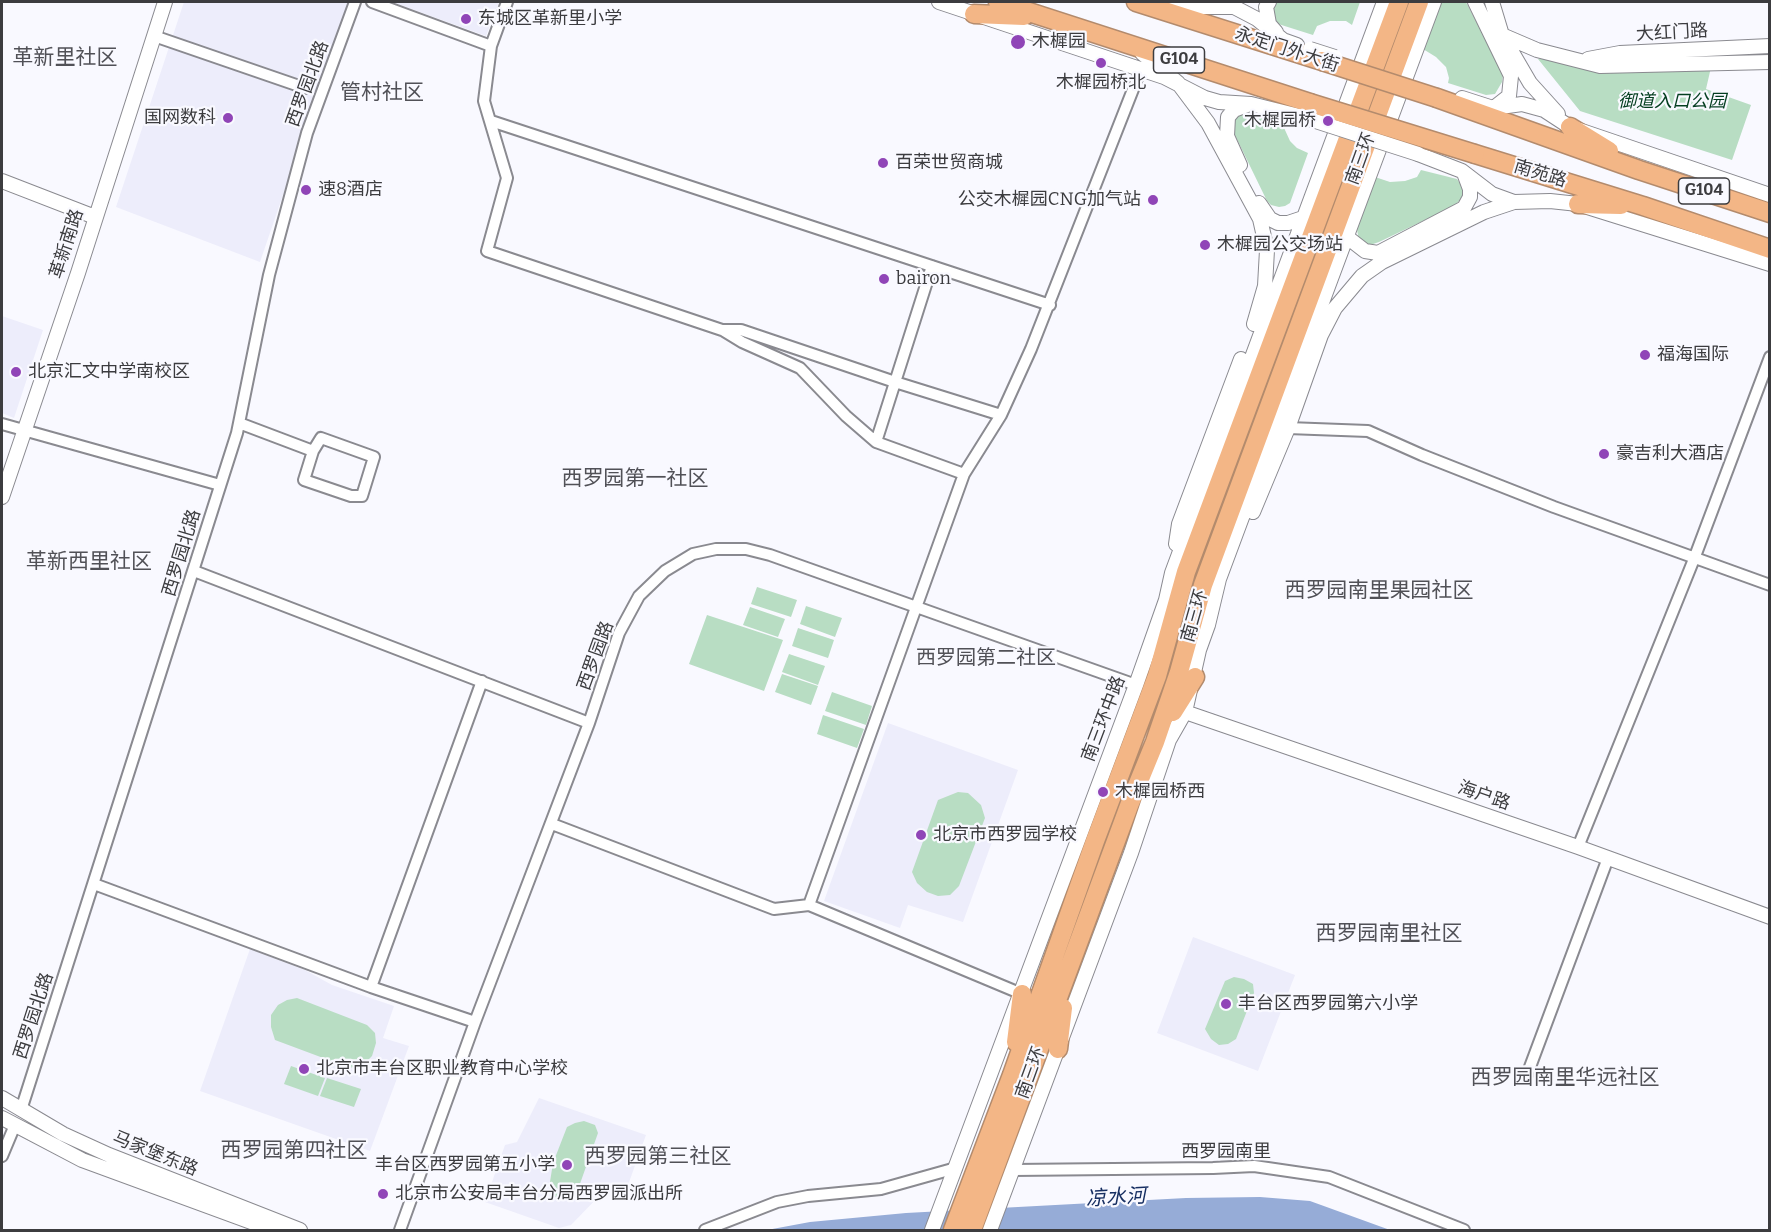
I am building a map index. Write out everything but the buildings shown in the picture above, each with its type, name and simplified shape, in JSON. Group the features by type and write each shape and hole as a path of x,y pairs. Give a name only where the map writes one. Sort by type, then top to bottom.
{"highway":[{"name":"G104","path":"998,2 1130,44 1307,110"},
{"name":"永定门外大街","path":"1136,2 1316,55 1431,92"},
{"name":"南三环","path":"953,1230 988,1187 1012,1075 1095,841 1157,676 1179,573 1399,2"},
{"name":"南三环","path":"972,1230 1155,742 1179,672 1203,585 1419,2"},
{"path":"974,14 1048,17"},
{"name":"南苑路","path":"1431,92 1639,170 1770,213"},
{"name":"南苑路","path":"1307,110 1475,154 1643,206 1770,249"},
{"path":"1570,127 1639,170"},
{"path":"1578,204 1643,206"},
{"path":"1215,555 1219,579"},
{"path":"1166,600 1179,573"},
{"path":"1155,742 1195,677"},
{"path":"1058,1049 1069,971"},
{"path":"1012,1075 1022,993"}],"street":[{"name":"革新南路","path":"2,497 78,273 165,2"},
{"name":"西罗园北路","path":"21,1110 194,571 239,423 269,275 307,133 356,2"},
{"path":"372,2 491,46"},
{"path":"507,2 491,46 484,101 507,178 487,251 722,330 742,342 800,368 846,416 876,442 964,474"},
{"path":"939,2 1141,69 1178,83 1205,98 1220,102 1307,110 1464,173 1492,194 1514,202"},
{"name":"永定门外大街","path":"1176,2 1197,7 1236,3 1283,40 1316,55"},
{"path":"1269,2 1266,7 1269,24 1283,40"},
{"path":"1179,573 1303,218 1384,2"},
{"path":"1208,625 1219,579 1322,297 1347,237 1434,2"},
{"path":"1475,2 1511,76 1509,96 1493,108"},
{"path":"1492,2 1502,35 1530,83 1570,127"},
{"name":"大红门路","path":"1502,35 1537,50 1600,66 1770,62"},
{"path":"154,36 305,88"},
{"path":"1130,44 1159,65 1178,83 1208,123 1260,219 1267,250 1265,286 1259,310 1179,524 1179,573"},
{"name":"大红门路","path":"1577,61 1620,53 1770,46"},
{"path":"809,905 964,474 1001,415 1050,305 1141,69"},
{"path":"1431,92 1493,108 1522,104 1544,110 1570,127 1770,195"},
{"path":"1251,104 1234,110 1228,117 1227,136 1232,148 1264,212 1270,219 1288,224 1303,218"},
{"path":"491,121 1050,305"},
{"path":"1418,154 1457,157 1475,154"},
{"path":"1347,237 1365,251 1378,253 1464,208 1470,197 1470,189 1464,173"},
{"path":"2,181 95,217"},
{"path":"990,1230 988,1187 1013,1170 1131,853 1169,740 1185,712 1195,677 1199,650 1222,584 1288,428 1321,335 1335,308 1362,276 1382,262 1484,212 1514,202 1550,201 1578,204 1770,264"},
{"path":"876,442 932,266"},
{"path":"722,330 741,330 1001,415"},
{"path":"1578,847 1694,558 1770,357"},
{"path":"239,423 313,451"},
{"path":"2,424 220,485"},
{"path":"1288,428 1368,431 1554,507 1770,585"},
{"path":"321,438 374,457 362,496 351,496 304,480 313,451 321,438"},
{"name":"西罗园路","path":"400,1230 475,1022 552,824 619,633 639,596 665,571 693,554 716,549 746,549 770,555 1136,685"},
{"path":"194,571 589,723"},
{"name":"南三环中路","path":"932,1230 1022,993 1166,600"},
{"path":"371,987 482,681"},
{"name":"海户路","path":"1185,712 1578,847 1770,917"},
{"path":"552,824 774,909 809,905 1022,993"},
{"path":"1527,1075 1608,858"},
{"path":"94,884 371,987 475,1022"},
{"name":"马家堡东路","path":"2,1098 63,1134 109,1155 300,1230"},
{"name":"马家堡东路","path":"2,1118 82,1160 273,1230"},
{"path":"2,1156 15,1125"},
{"name":"西罗园南里","path":"1013,1170 1254,1166 1329,1177 1464,1230"},
{"path":"705,1230 777,1202 808,1196 881,1189 956,1168"}],"shaded area":[{"path":"184,2 349,2 260,262 116,207"},
{"name":"东城区革新里小学","path":"392,2 499,2 486,36"},
{"name":"北京汇文中学南校区","path":"2,316 43,330 14,418 2,413"},
{"name":"北京市西罗园学校","path":"888,723 1018,770 963,922 908,905 900,928 824,901"},
{"name":"丰台区西罗园第六小学","path":"1193,937 1295,975 1258,1071 1157,1033"},
{"name":"北京市丰台区职业教育中心学校","path":"250,949 305,970 332,985 394,1006 383,1038 409,1046 370,1151 200,1091"},
{"name":"丰台区西罗园第五小学","path":"539,1098 646,1135 628,1185 603,1192 571,1225 559,1228 485,1202 505,1145 517,1142"}],"green space":[{"path":"1272,2 1360,2 1352,25 1346,21 1330,21 1317,26 1313,35 1272,22"},
{"path":"1440,2 1466,2 1503,75 1495,94 1486,95 1448,83 1446,67 1423,49"},
{"name":"御道入口公园","path":"1546,57 1593,72 1712,63 1706,89 1751,105 1732,160 1580,111 1538,59"},
{"path":"1238,108 1281,114 1280,119 1290,141 1297,148 1308,153 1290,203 1285,206 1271,205 1267,201 1231,127"},
{"path":"1421,170 1457,179 1462,186 1463,194 1460,200 1454,206 1379,242 1370,245 1359,240 1357,230 1375,177 1390,182 1405,181 1417,177"},
{"path":"757,587 797,600 791,617 751,604"},
{"path":"806,606 842,618 835,637 800,624"},
{"path":"750,607 785,619 778,637 743,625"},
{"path":"707,615 783,640 764,691 689,664"},
{"path":"798,628 834,640 828,658 792,646"},
{"path":"789,654 825,666 818,685 782,672"},
{"path":"782,674 818,686 811,705 775,692"},
{"path":"832,692 872,706 866,725 825,711"},
{"path":"823,715 864,729 857,748 817,734"},
{"path":"958,792 968,793 981,805 985,818 959,886 950,895 938,896 927,892 917,883 912,872 938,800"},
{"path":"1234,977 1253,984 1254,993 1236,1039 1228,1044 1219,1045 1211,1039 1205,1029 1225,981"},
{"path":"297,998 367,1025 375,1033 376,1043 372,1056 365,1063 350,1068 275,1040 271,1027 271,1015 278,1005"},
{"path":"291,1066 325,1078 318,1096 284,1084"},
{"path":"327,1078 361,1089 354,1107 320,1096"},
{"path":"584,1121 595,1125 598,1133 576,1195 566,1199 555,1197 549,1188 553,1163 567,1127"}],"water":[{"path":"1260,1197 1310,1201 1390,1230 767,1230 810,1222 906,1213 1186,1198"}],"place":[{"name":"东城区革新里小学","path":"466,19"},
{"name":"木樨园","path":"1018,42"},
{"name":"木樨园桥北","path":"1101,63"},
{"name":"国网数科","path":"228,118"},
{"name":"木樨园桥","path":"1328,121"},
{"name":"百荣世贸商城","path":"883,163"},
{"name":"速8酒店","path":"306,190"},
{"name":"公交木樨园CNG加气站","path":"1153,200"},
{"name":"木樨园公交场站","path":"1205,245"},
{"name":"bairon","path":"884,279"},
{"name":"福海国际","path":"1645,355"},
{"name":"北京汇文中学南校区","path":"16,372"},
{"name":"豪吉利大酒店","path":"1604,454"},
{"name":"木樨园桥西","path":"1103,792"},
{"name":"北京市西罗园学校","path":"921,835"},
{"name":"丰台区西罗园第六小学","path":"1226,1004"},
{"name":"北京市丰台区职业教育中心学校","path":"304,1069"},
{"name":"丰台区西罗园第五小学","path":"567,1165"},
{"name":"北京市公安局丰台分局西罗园派出所","path":"383,1194"}],"district":[{"name":"革新里社区","path":"65,58"},
{"name":"管村社区","path":"382,93"},
{"name":"西罗园第一社区","path":"635,479"},
{"name":"革新西里社区","path":"89,562"},
{"name":"西罗园南里果园社区","path":"1379,591"},
{"name":"西罗园第二社区","path":"986,658"},
{"name":"西罗园南里社区","path":"1389,934"},
{"name":"西罗园南里华远社区","path":"1565,1078"},
{"name":"西罗园第四社区","path":"294,1151"},
{"name":"西罗园第三社区","path":"658,1157"}],"water label":[{"name":"凉水河","path":"1116,1198"}]}
